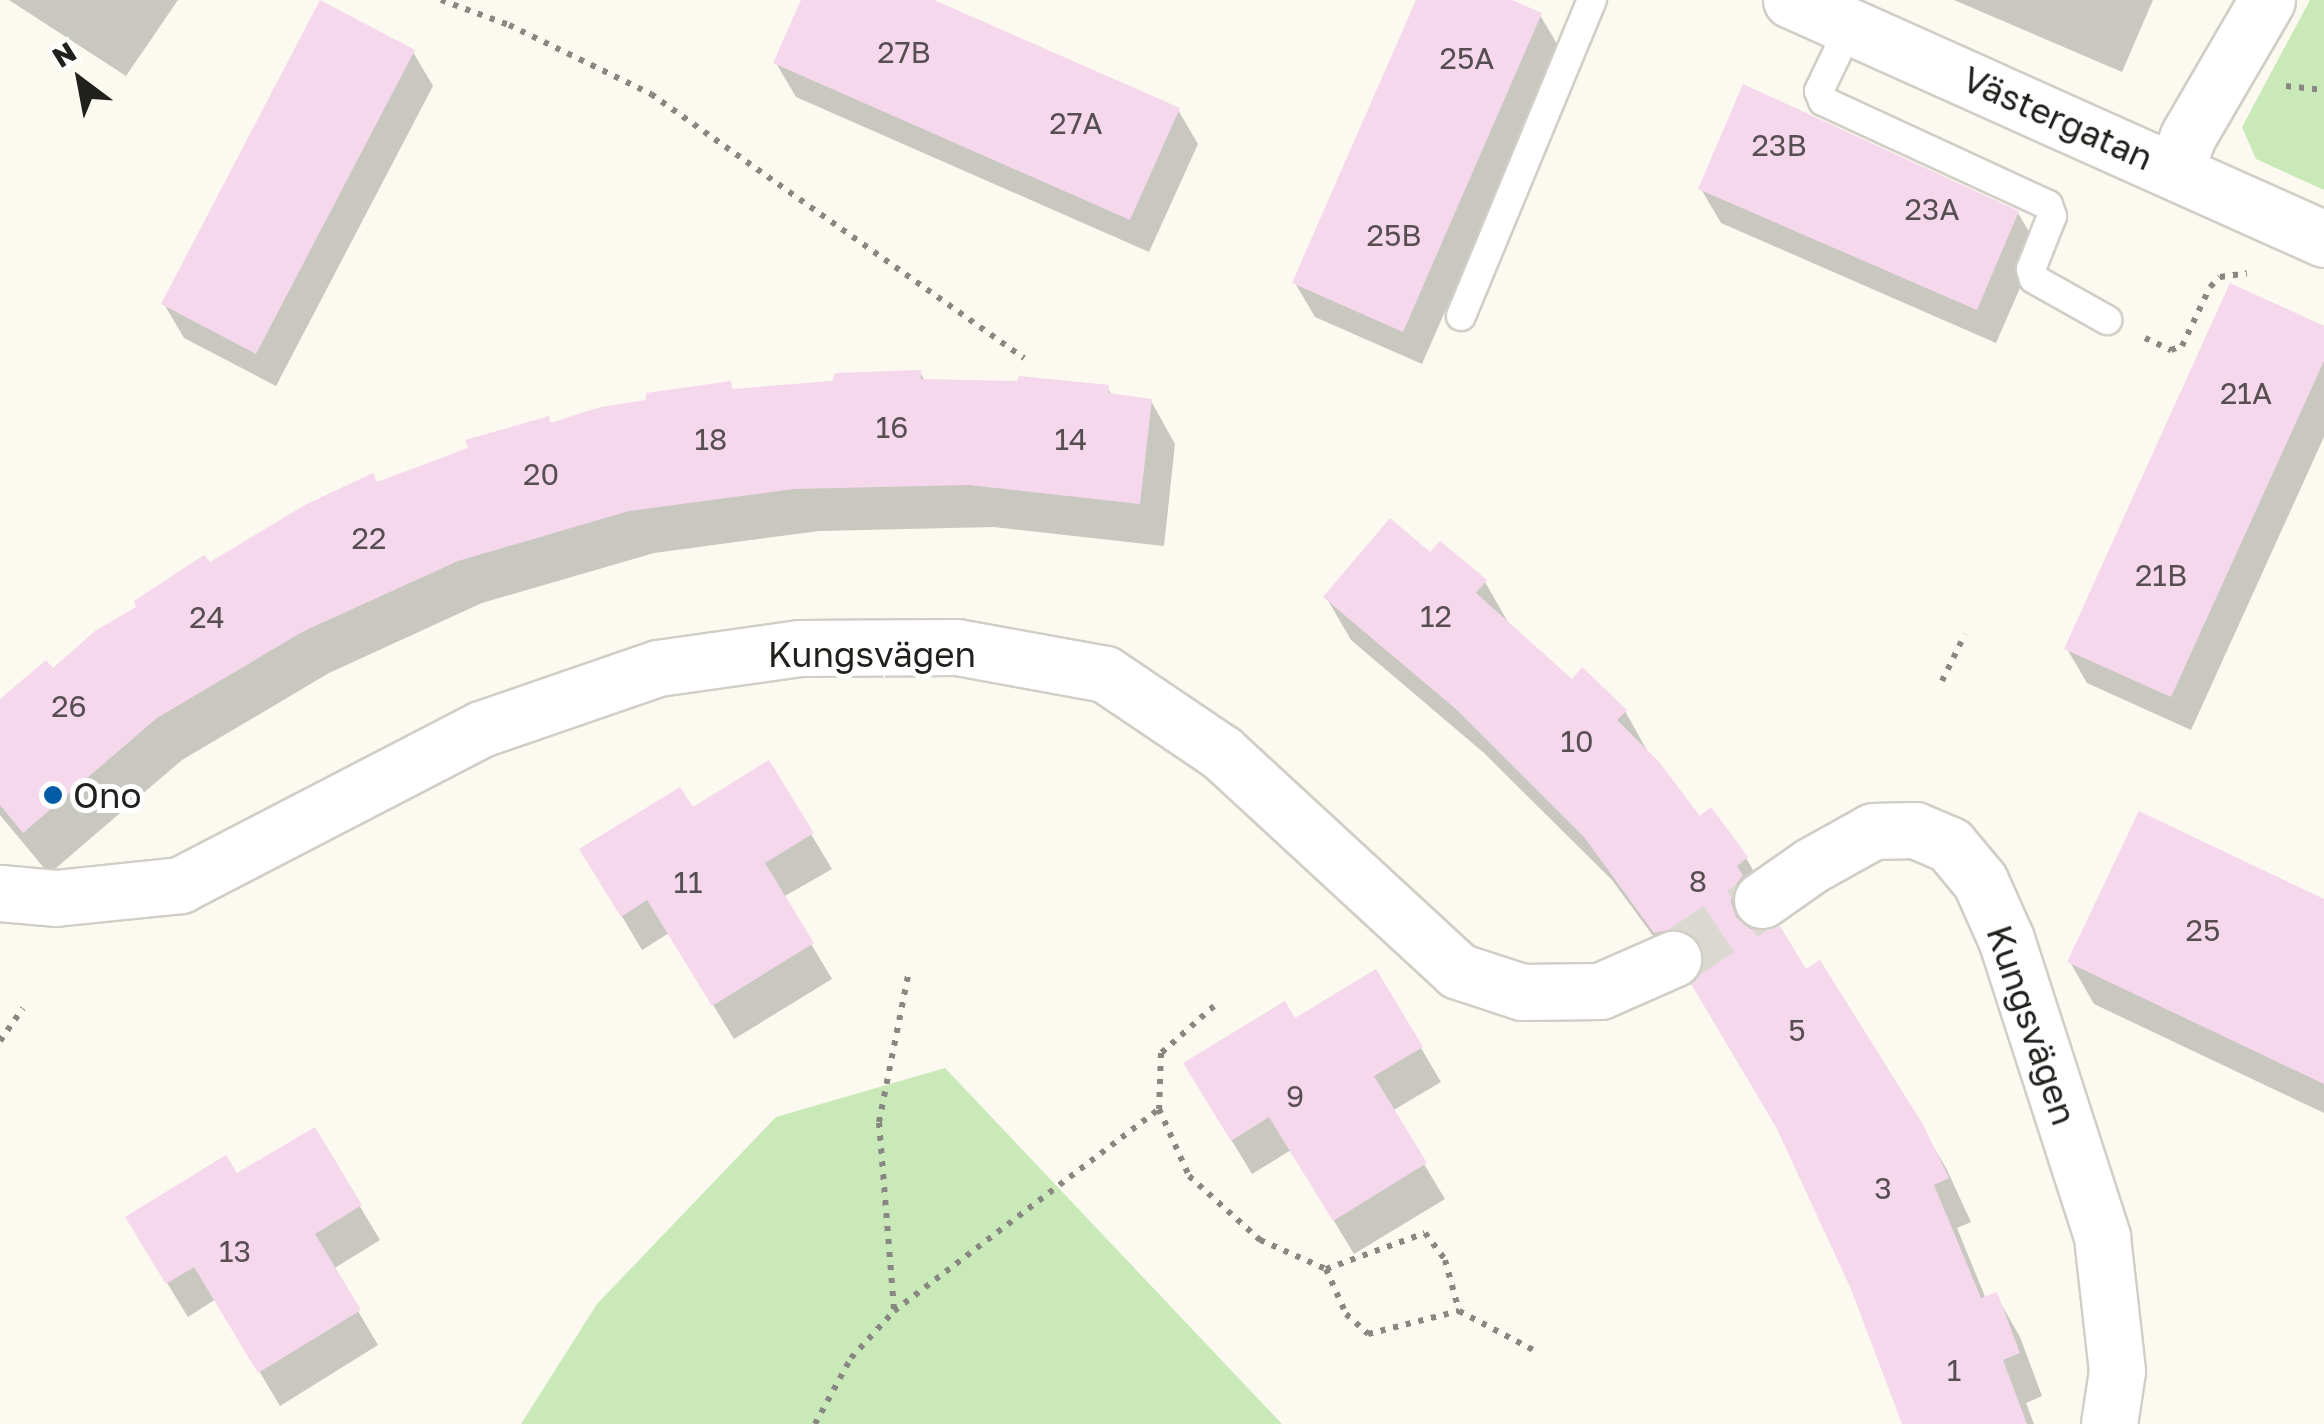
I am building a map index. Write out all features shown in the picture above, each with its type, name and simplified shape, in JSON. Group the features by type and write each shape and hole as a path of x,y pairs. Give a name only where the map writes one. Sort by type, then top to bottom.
{"street":[{"name":"Västergatan","path":"1790,0 2324,239"},
{"path":"2175,170 2188,136 2267,0"},
{"name":"Kungsvägen","path":"0,893 54,898 180,885 481,729 658,668 800,648 957,648 1105,674 1222,753 1458,971 1522,992 1600,991 1673,959"},
{"name":"Kungsvägen","path":"1762,900 1812,864 1873,832 1915,830 1950,845 1980,881 2006,939 2102,1236 2117,1371 2109,1424"}],"lane":[{"path":"1461,316 1592,0"},
{"path":"1850,26 1819,91 1823,101 2048,205 2052,216 2030,269 2034,279 2108,320"}],"path":[{"path":"441,0 508,25 651,94 1024,358"},
{"path":"2108,320 2171,350 2182,346 2210,287 2220,277 2234,272 2264,280"},
{"path":"1942,681 1964,634"},
{"path":"894,1310 879,1122 909,971"},
{"path":"1214,1006 1160,1053 1159,1109 1189,1176 1260,1240 1326,1269 1346,1314 1368,1334 1459,1310 1537,1352"},
{"path":"0,1040 23,1008"},
{"path":"814,1424 851,1358 894,1310 1159,1109"},
{"path":"1326,1269 1425,1233 1444,1260 1459,1310"}],"green space":[{"path":"2310,0 2324,0 2324,190 2256,159 2242,127"},
{"path":"945,1068 1282,1424 521,1424 597,1304 776,1117"}],"building":[{"path":"320,0 415,50 256,354 161,304"},
{"path":"801,0 934,0 1180,108 1130,220 773,63"},
{"path":"1416,0 1512,0 1542,13 1403,332 1292,283"},
{"path":"1743,84 2019,211 1977,310 1698,189"},
{"path":"2230,283 2324,326 2324,361 2171,697 2064,649"},
{"path":"921,370 921,379 1017,381 1019,376 1109,385 1108,393 1152,399 1140,504 969,485 794,489 629,511 458,561 304,631 157,718 23,833 0,805 0,699 46,660 53,668 95,631 136,607 134,601 204,555 210,562 305,505 373,473 377,482 468,448 465,440 549,416 550,423 601,407 646,400 646,393 731,381 732,389 832,381 835,373"},
{"path":"1390,518 1430,552 1440,541 1487,580 1476,593 1572,679 1582,667 1627,710 1617,720 1659,762 1700,816 1711,807 1748,857 1737,866 1743,875 1733,888 1731,902 1736,917 1750,929 1766,931 1780,926 1806,969 1820,960 1922,1123 1949,1178 1934,1185 1981,1298 1997,1292 2020,1353 2003,1360 2027,1424 1902,1424 1851,1289 1776,1127 1691,984 1704,963 1701,946 1692,934 1677,928 1654,933 1584,837 1457,710 1323,597"},
{"path":"769,760 814,833 765,863 814,943 712,1006 647,900 621,917 579,849 680,787 693,807"},
{"path":"2139,811 2324,899 2324,1084 2067,962"},
{"path":"1376,969 1423,1047 1374,1076 1427,1163 1333,1221 1269,1117 1231,1141 1183,1063 1285,1001 1295,1018"},
{"path":"315,1127 362,1205 315,1234 361,1310 258,1373 194,1267 166,1284 125,1217 226,1155 237,1173"}],"tunnel":[{"path":"1673,959 1762,900"}],"place":[{"name":"Ono","path":"53,795"}]}
